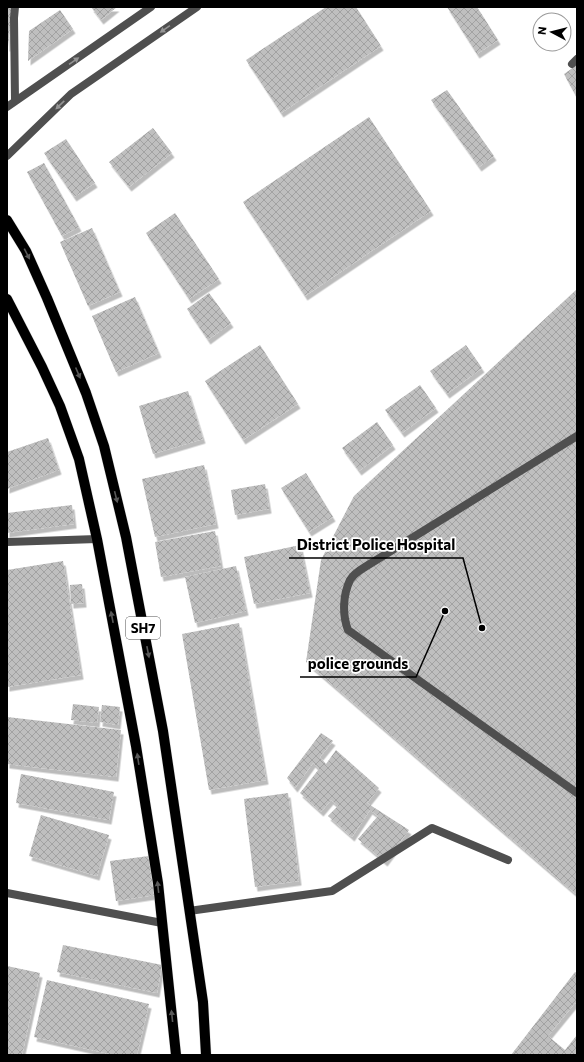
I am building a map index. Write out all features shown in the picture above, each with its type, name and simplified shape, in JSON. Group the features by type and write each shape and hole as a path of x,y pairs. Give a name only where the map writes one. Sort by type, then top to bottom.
{"main road":[{"name":"SH7","path":"7,220 26,251 86,393 104,446 126,537 163,732 203,1002 206,1055"},
{"name":"SH7","path":"7,299 60,406 79,459 97,539 136,746 158,883 176,1055"}],"street":[{"path":"15,7 15,101"},
{"path":"7,107 151,7"},
{"path":"7,156 71,94 197,7"},
{"path":"577,436 365,567 351,578 344,603 344,619 348,630 577,793"},
{"path":"7,542 97,539"},
{"path":"189,911 332,891 432,828 508,860"},
{"path":"7,893 162,923"}],"building":[{"path":"7,7 12,7 8,47 7,47"},
{"path":"91,7 117,7 101,20"},
{"path":"326,7 356,7 381,46 281,113 246,60"},
{"path":"447,7 477,7 498,40 477,54"},
{"path":"60,10 73,29 28,61 29,31"},
{"path":"577,65 577,98 564,74"},
{"path":"447,90 494,156 479,167 431,100"},
{"path":"369,117 431,211 305,296 243,202"},
{"path":"153,128 172,153 129,187 109,162"},
{"path":"66,139 95,183 74,197 44,153"},
{"path":"44,163 79,227 62,236 27,172"},
{"path":"175,213 219,279 189,299 146,233"},
{"path":"92,228 120,292 88,306 60,242"},
{"path":"577,289 577,895 306,662 321,560 354,496"},
{"path":"209,293 231,323 208,340 187,309"},
{"path":"135,297 159,353 116,372 92,316"},
{"path":"260,345 298,404 243,440 205,381"},
{"path":"466,345 482,368 447,394 430,371"},
{"path":"420,385 436,408 402,433 385,410"},
{"path":"188,391 203,439 153,454 139,406"},
{"path":"377,422 393,445 359,471 342,448"},
{"path":"48,438 59,470 7,489 7,452"},
{"path":"204,465 216,524 155,537 142,479"},
{"path":"306,473 333,517 309,532 281,488"},
{"path":"265,484 269,509 235,515 231,490"},
{"path":"72,505 74,524 7,533 7,513"},
{"path":"215,531 221,566 161,577 155,542"},
{"path":"300,545 310,593 254,604 244,557"},
{"path":"63,561 81,675 7,687 7,570"},
{"path":"236,566 246,611 195,623 185,577"},
{"path":"82,584 84,603 71,604 70,585"},
{"path":"239,623 266,780 209,790 182,634"},
{"path":"73,704 99,707 97,723 71,720"},
{"path":"102,705 120,707 118,725 100,722"},
{"path":"7,717 121,730 116,777 7,764"},
{"path":"321,733 333,741 320,757 326,764 336,750 379,788 367,803 409,830 385,862 358,839 378,816 370,810 352,837 328,816 338,806 331,800 321,812 300,793 319,769 313,763 295,788 287,778"},
{"path":"21,774 114,792 109,820 16,803"},
{"path":"288,793 299,881 255,887 244,799"},
{"path":"41,815 109,835 97,876 29,856"},
{"path":"149,856 155,895 116,901 110,861"},
{"path":"63,945 162,965 157,993 57,972"},
{"path":"7,966 40,973 22,1055 7,1055"},
{"path":"575,972 577,973 577,1004 575,1003 548,1036 565,1050 577,1035 577,1055 511,1055"},
{"path":"47,980 149,1004 137,1055 114,1055 34,1037"}],"place":[{"name":"police grounds","path":"445,611"},
{"name":"District Police Hospital","path":"482,628"}]}
